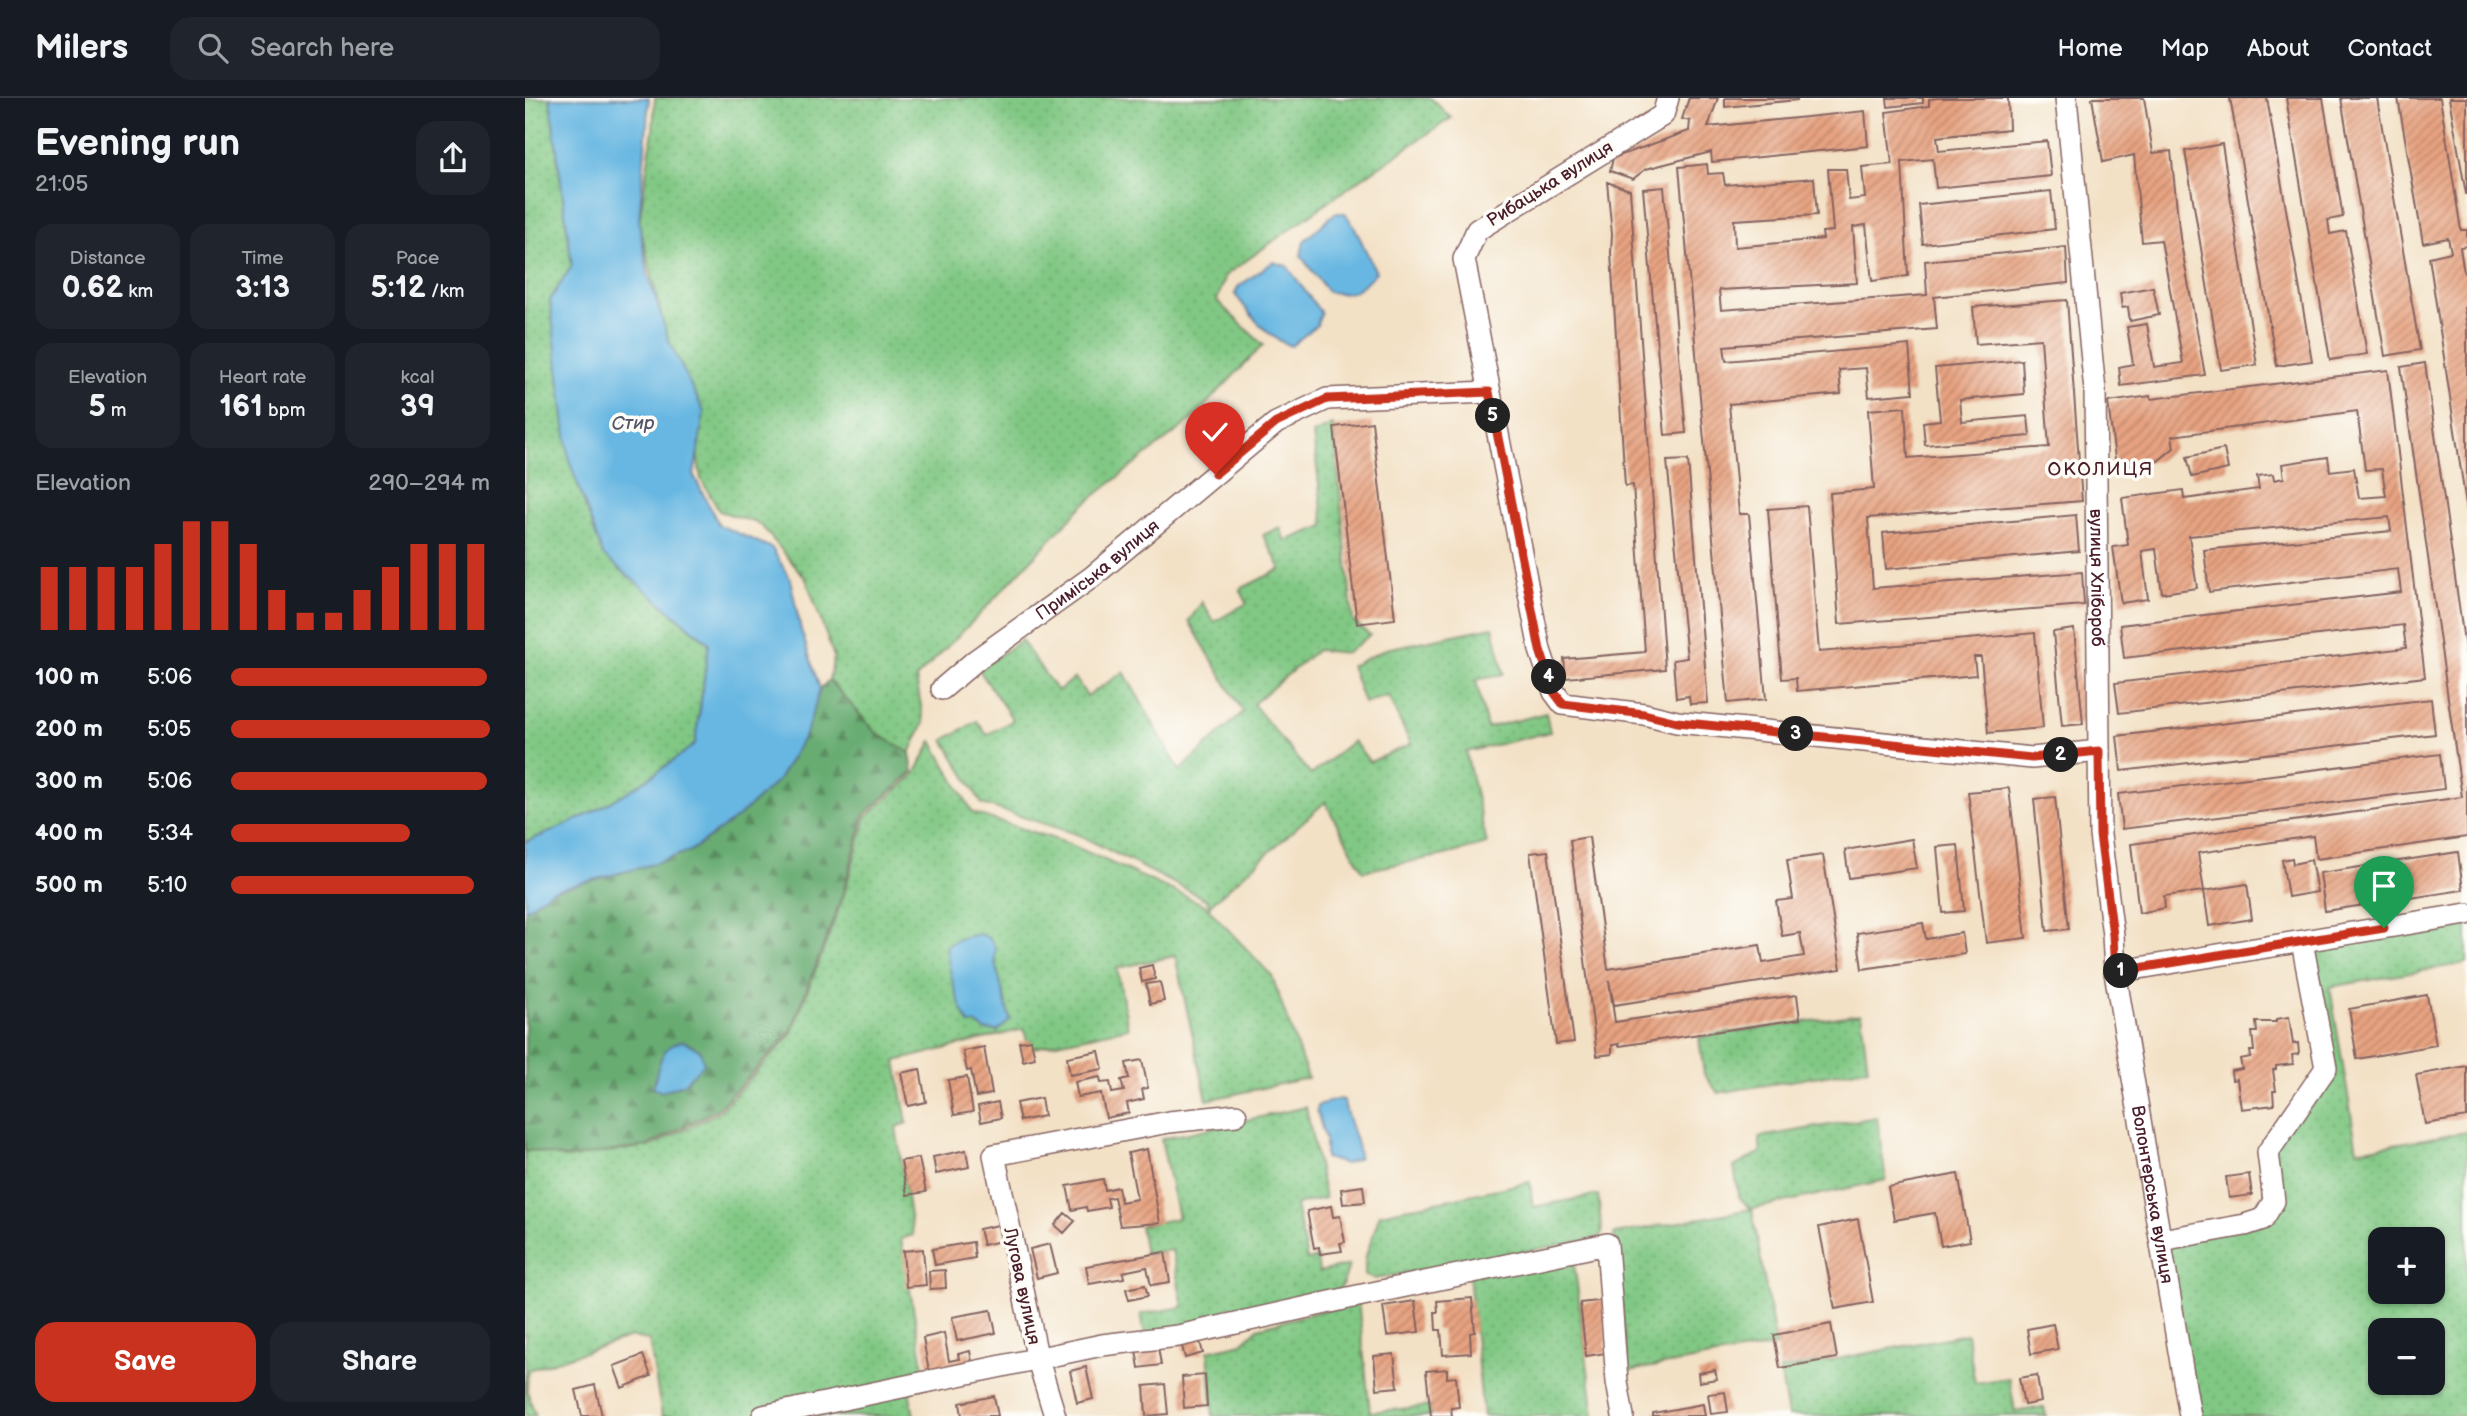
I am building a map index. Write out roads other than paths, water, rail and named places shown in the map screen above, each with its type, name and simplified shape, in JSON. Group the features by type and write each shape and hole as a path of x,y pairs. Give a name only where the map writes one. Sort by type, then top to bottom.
{"street":[{"name":"Рибацька вулиця","path":"1668,98 1663,115 1477,230 1464,259 1540,650 1554,692 1563,704 1644,714 1677,722 2032,758 2099,751"},
{"name":"вулиця Хлібороб","path":"2066,98 2095,391 2100,835 2115,972"},
{"name":"Приміська вулиця","path":"942,689 976,660 1091,577 1276,423 1327,399 1489,392"},
{"path":"2115,972 2467,914"},
{"path":"2161,1240 2245,1225 2263,1219 2274,1201 2269,1152 2326,1068 2302,942"},
{"name":"Волонтерська вулиця","path":"2115,972 2190,1416"},
{"name":"Лугова вулиця","path":"1055,1416 1038,1360 994,1155 1169,1122 1236,1115"},
{"path":"763,1416 1103,1345 1178,1336 1607,1244 1617,1382 1623,1416"}],"water":[{"name":"Стир","path":"550,98 649,98 639,222 648,274 669,341 704,412 694,476 719,525 772,548 790,579 801,630 820,689 806,733 778,780 739,816 690,851 646,866 551,891 525,910 525,842 614,800 695,744 709,643 603,555 569,460 550,300 572,266"},
{"path":"1335,213 1345,213 1376,272 1355,291 1328,292 1301,256 1304,241"},
{"path":"1273,262 1287,266 1321,313 1317,325 1291,346 1266,331 1235,294 1238,287"},
{"path":"979,934 989,938 995,947 995,962 1010,1020 998,1031 969,1024 957,996 949,966 946,946 961,938"},
{"path":"683,1041 700,1050 704,1064 683,1084 662,1092 653,1088 661,1058 669,1047"},
{"path":"1344,1100 1359,1158 1345,1164 1325,1158 1325,1139 1317,1111 1318,1105"}],"district":[{"name":"ОКОЛИЦЯ","path":"2101,469"}]}
